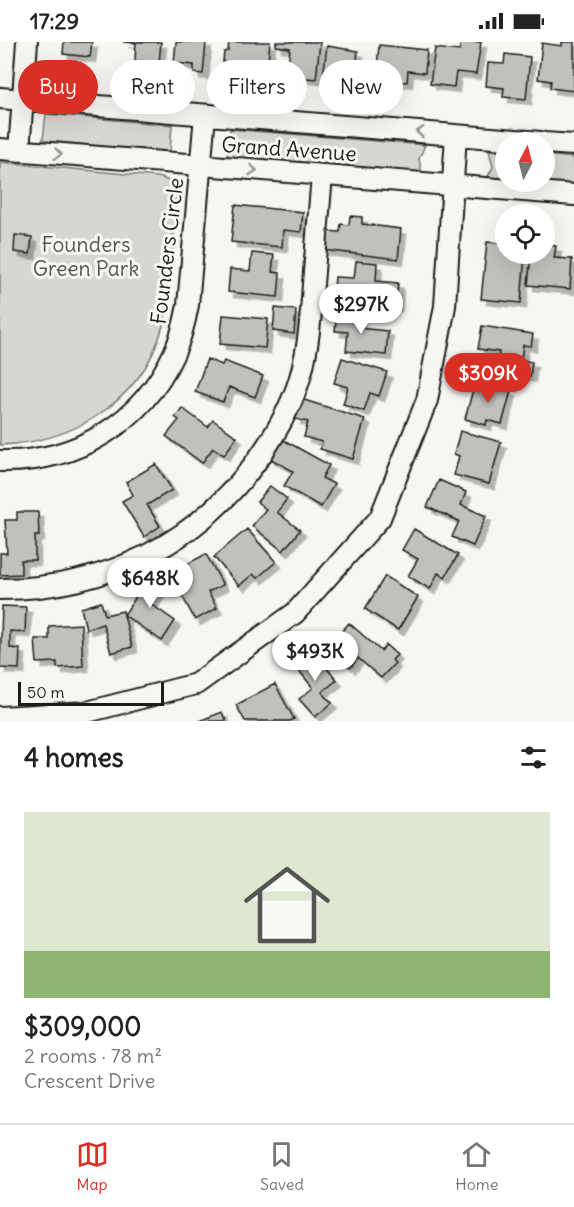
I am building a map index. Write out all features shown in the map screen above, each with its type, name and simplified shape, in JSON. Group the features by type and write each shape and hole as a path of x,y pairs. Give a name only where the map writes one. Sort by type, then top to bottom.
{"street":[{"path":"26,60 27,42"},
{"name":"Grand Avenue","path":"0,98 18,99"},
{"name":"Grand Avenue","path":"98,106 495,139"},
{"path":"9,150 19,114"},
{"name":"Founders Circle","path":"0,461 21,461 55,455 80,447 101,436 121,424 138,407 166,371 182,333 188,304 205,115"},
{"path":"0,717 87,712 196,684 295,613 380,518 427,399 445,306 456,135"},
{"name":"Grand Avenue","path":"555,144 574,145"},
{"name":"Grand Avenue","path":"9,150 574,195"},
{"path":"0,589 30,589 89,579 132,563 176,540 216,507 246,476 289,409 301,374 309,338 322,175"}],"green space":[{"path":"46,114 172,125 170,152 44,141"},
{"path":"230,129 425,145 419,159 422,174 227,157"},
{"path":"489,150 495,151 495,179 487,178 493,167"},
{"path":"555,156 574,158 574,186 555,184"},
{"name":"Founders Green Park","path":"0,162 157,177 170,182 177,193 172,269 166,312 158,341 145,367 128,390 107,408 84,423 58,435 29,442 0,445"}],"building":[{"path":"64,42 92,42 90,57 63,54"},
{"path":"123,42 161,42 159,60 135,60 136,43"},
{"path":"176,42 206,42 203,74 195,73 195,60 174,60"},
{"path":"229,42 270,42 268,60 223,60 224,52 228,51"},
{"path":"276,42 320,42 316,79 307,78 307,60 289,60 290,48 276,46"},
{"path":"461,42 481,42 476,74 456,72 454,87 430,84 435,48 459,51"},
{"path":"562,42 574,42 574,91 550,88 551,81 538,79 542,43 562,46"},
{"path":"379,45 427,50 425,73 408,71 407,82 403,82 403,60 378,60"},
{"path":"327,46 358,51 357,60 325,60"},
{"path":"505,54 530,57 526,99 503,97 504,88 486,86 488,63 504,64"},
{"path":"235,205 303,212 301,232 283,230 282,247 231,242"},
{"path":"350,216 362,217 362,224 401,229 398,259 323,250 325,231 340,232 341,224 349,225"},
{"path":"15,235 32,237 30,254 14,252"},
{"path":"487,242 495,243 495,264 524,264 521,303 481,299"},
{"path":"252,253 274,255 272,272 280,273 278,297 228,292 230,269 250,271"},
{"path":"555,258 572,259 570,289 528,285 530,264 555,264"},
{"path":"356,261 377,263 376,281 398,283 396,306 333,300 335,277 354,278"},
{"path":"275,308 296,310 294,334 273,331"},
{"path":"337,309 359,312 358,328 388,331 386,355 346,351 348,332 335,331"},
{"path":"223,315 268,319 265,348 220,344"},
{"path":"482,326 533,334 531,346 523,345 521,360 532,362 530,377 496,372 499,352 478,349"},
{"path":"342,358 387,372 379,396 370,393 364,411 343,404 348,387 334,383"},
{"path":"207,359 222,365 224,361 263,376 255,397 229,387 223,402 195,392"},
{"path":"475,382 511,391 502,424 487,420 486,425 465,419"},
{"path":"301,399 365,419 353,459 320,449 322,442 304,437 308,422 295,419"},
{"path":"182,408 208,427 213,420 237,437 224,455 213,448 202,463 166,436 179,420 175,417"},
{"path":"460,431 501,442 489,484 454,475 459,456 454,454"},
{"path":"280,438 329,465 322,478 334,484 321,507 284,486 293,471 269,458"},
{"path":"156,464 172,490 147,505 160,526 144,537 122,501 133,495 126,482"},
{"path":"439,480 466,492 461,505 486,516 473,546 452,537 459,521 427,507"},
{"path":"270,486 287,499 277,512 300,530 283,551 252,526 266,509 257,502"},
{"path":"17,512 38,512 39,536 35,536 35,560 21,560 21,574 0,575 0,553 7,553 5,520 17,520"},
{"path":"247,529 276,562 257,578 253,574 239,586 214,557"},
{"path":"414,529 458,555 445,577 438,573 430,589 408,576 418,559 402,550"},
{"path":"206,554 223,585 208,592 217,608 195,620 170,573"},
{"path":"148,572 165,583 151,604 175,621 162,641 124,615 139,592 136,589"},
{"path":"385,576 418,597 398,630 365,609"},
{"path":"101,602 105,615 123,611 132,647 111,653 103,624 86,629 81,608"},
{"path":"2,606 26,607 25,632 10,631 10,648 20,649 19,669 0,668"},
{"path":"349,623 381,651 386,645 397,655 392,660 395,663 381,678 358,658 350,668 327,647"},
{"path":"81,624 83,666 57,668 57,662 37,663 35,639 49,639 49,626"},
{"path":"310,649 337,680 322,692 332,703 315,717 299,699 313,688 293,663"},
{"path":"275,684 294,719 290,721 245,721 236,705"},
{"path":"222,712 226,721 199,721"}]}
